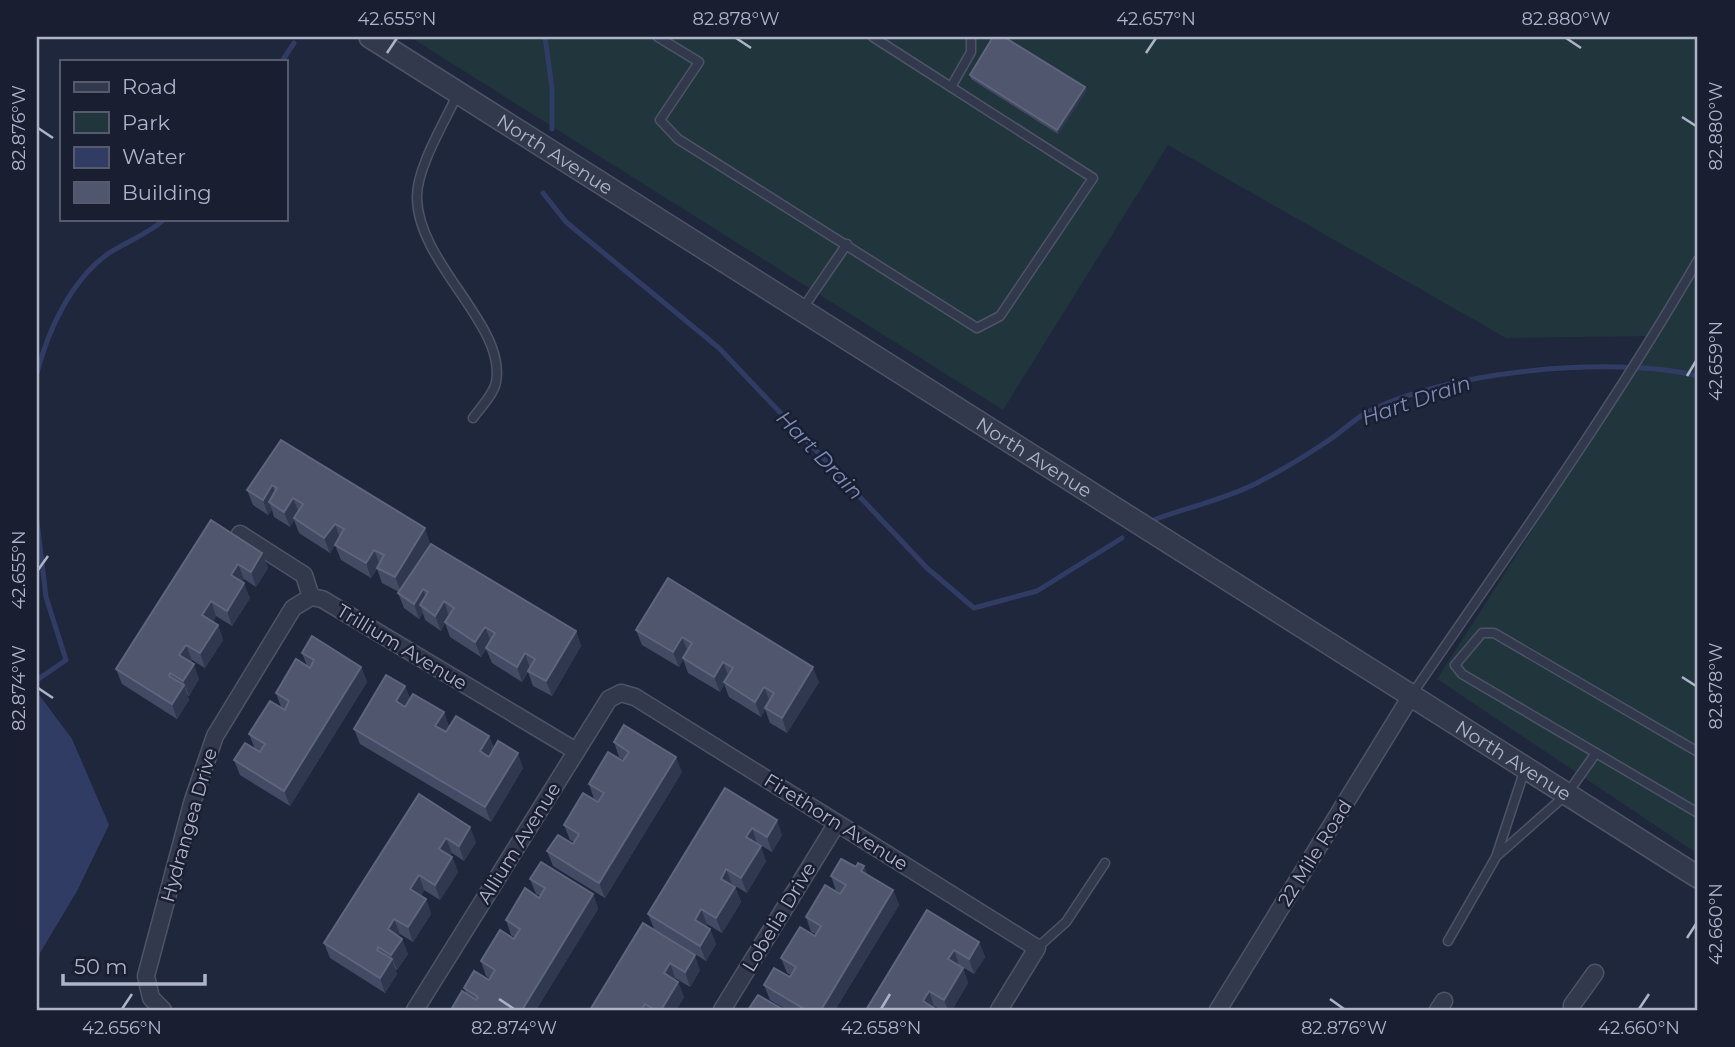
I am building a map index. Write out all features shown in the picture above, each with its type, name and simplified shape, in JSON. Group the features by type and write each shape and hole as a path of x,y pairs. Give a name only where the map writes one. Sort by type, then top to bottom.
{"street":[{"name":"North Avenue","path":"370,37 1698,877"},
{"path":"240,534 304,575 311,597"},
{"name":"Trillium Avenue","path":"311,597 322,599 576,751"},
{"name":"Hydrangea Drive","path":"157,1004 146,976 193,800 215,736 293,608 311,597"},
{"name":"Allium Avenue","path":"415,1010 609,699 621,694 635,697"},
{"name":"22 Mile Road","path":"1218,1010 1411,696"},
{"name":"Firethorn Avenue","path":"635,697 1037,948"},
{"name":"Lobelia Drive","path":"722,1010 837,823"},
{"path":"999,1010 1037,948"},
{"path":"1572,1010 1572,1005 1595,973"}],"lane":[{"path":"658,37 699,62 660,120 678,139 977,328 1000,316 1093,178 873,37"},
{"path":"951,87 971,52 971,37"},
{"path":"458,93 420,179 417,198 425,234 444,271 487,334 498,369 496,386 473,418"},
{"path":"802,310 847,244"},
{"path":"1411,696 1465,622 1622,384 1698,260"},
{"path":"1698,752 1494,633 1482,633 1458,657 1455,665 1461,674 1698,813"},
{"path":"1496,858 1567,794 1596,753"},
{"path":"1448,941 1496,858 1525,767"},
{"path":"1037,948 1066,922 1105,863"}],"green space":[{"path":"410,37 1698,37 1698,854 1437,679 1657,336 1506,338 1168,145 1003,410"}],"water":[{"path":"37,692 72,739 109,825 77,891 40,953 37,973"}],"building":[{"path":"993,37 1004,37 1085,87 1057,130 970,75"},
{"path":"281,440 425,528 395,577 377,568 384,555 374,550 366,563 335,545 344,529 335,524 324,538 294,518 303,504 293,498 284,512 269,502 277,488 272,485 263,500 247,490"},
{"path":"211,520 262,553 251,572 238,564 231,575 244,583 227,611 211,601 202,615 218,625 200,653 186,645 179,655 194,664 183,681 170,673 169,676 184,685 172,704 116,669"},
{"path":"431,544 576,631 546,681 528,671 535,659 525,653 517,667 486,648 495,633 485,627 475,642 445,622 454,608 444,601 435,616 420,605 428,592 423,589 414,604 398,593"},
{"path":"668,578 813,667 782,718 765,708 774,693 764,687 755,702 724,682 733,668 723,662 714,677 683,658 692,643 682,637 673,652 636,630"},
{"path":"312,636 361,667 284,791 234,760 245,743 260,752 265,744 249,734 270,701 285,710 289,701 276,693 296,659 310,668 314,660 302,653"},
{"path":"386,675 405,686 396,701 405,707 413,694 444,712 435,726 446,732 456,716 489,736 480,751 489,757 498,741 518,753 485,807 354,729"},
{"path":"624,725 676,757 599,883 547,851 558,835 573,844 579,834 564,825 583,793 598,802 604,793 589,784 608,752 623,761 629,752 614,742"},
{"path":"725,788 777,820 767,837 752,828 746,837 761,846 741,878 726,869 721,879 735,887 716,918 701,909 695,920 710,929 700,946 648,914"},
{"path":"419,794 470,827 459,846 446,838 439,849 452,857 435,885 419,875 410,889 426,899 408,927 394,919 388,929 402,939 391,955 378,947 377,950 392,959 380,978 324,943"},
{"path":"841,859 856,867 858,863 864,866 861,871 893,890 821,1010 806,1010 764,985 774,968 790,977 796,967 781,958 800,927 815,936 821,926 806,917 825,885 840,894 846,885 831,876"},
{"path":"541,862 593,894 522,1010 452,1008 462,991 476,1000 478,997 464,988 474,971 489,980 495,970 481,961 500,930 514,939 520,929 506,920 525,888 539,898 545,888 530,879"},
{"path":"927,910 979,942 969,959 954,950 948,959 963,968 944,1000 929,991 923,1001 937,1010 866,1010"},
{"path":"643,923 695,955 685,972 670,963 664,973 678,982 661,1010 655,1010 645,1004 641,1010 590,1010"},
{"path":"758,995 784,1010 748,1010"}],"waterway":[{"name":"Hart Drain","path":"545,37 552,88 552,129"},
{"path":"283,60 294,43"},
{"name":"Hart Drain","path":"543,193 566,222 719,348 927,568 974,608 1037,591 1122,538"},
{"path":"37,373 55,323 72,291 83,277 109,253 164,220"},
{"name":"Hart Drain","path":"1156,519 1245,489 1309,453 1364,414 1398,399 1437,387 1528,371 1575,367 1621,367 1698,376"},
{"path":"37,521 46,597 66,660 37,680"}]}
